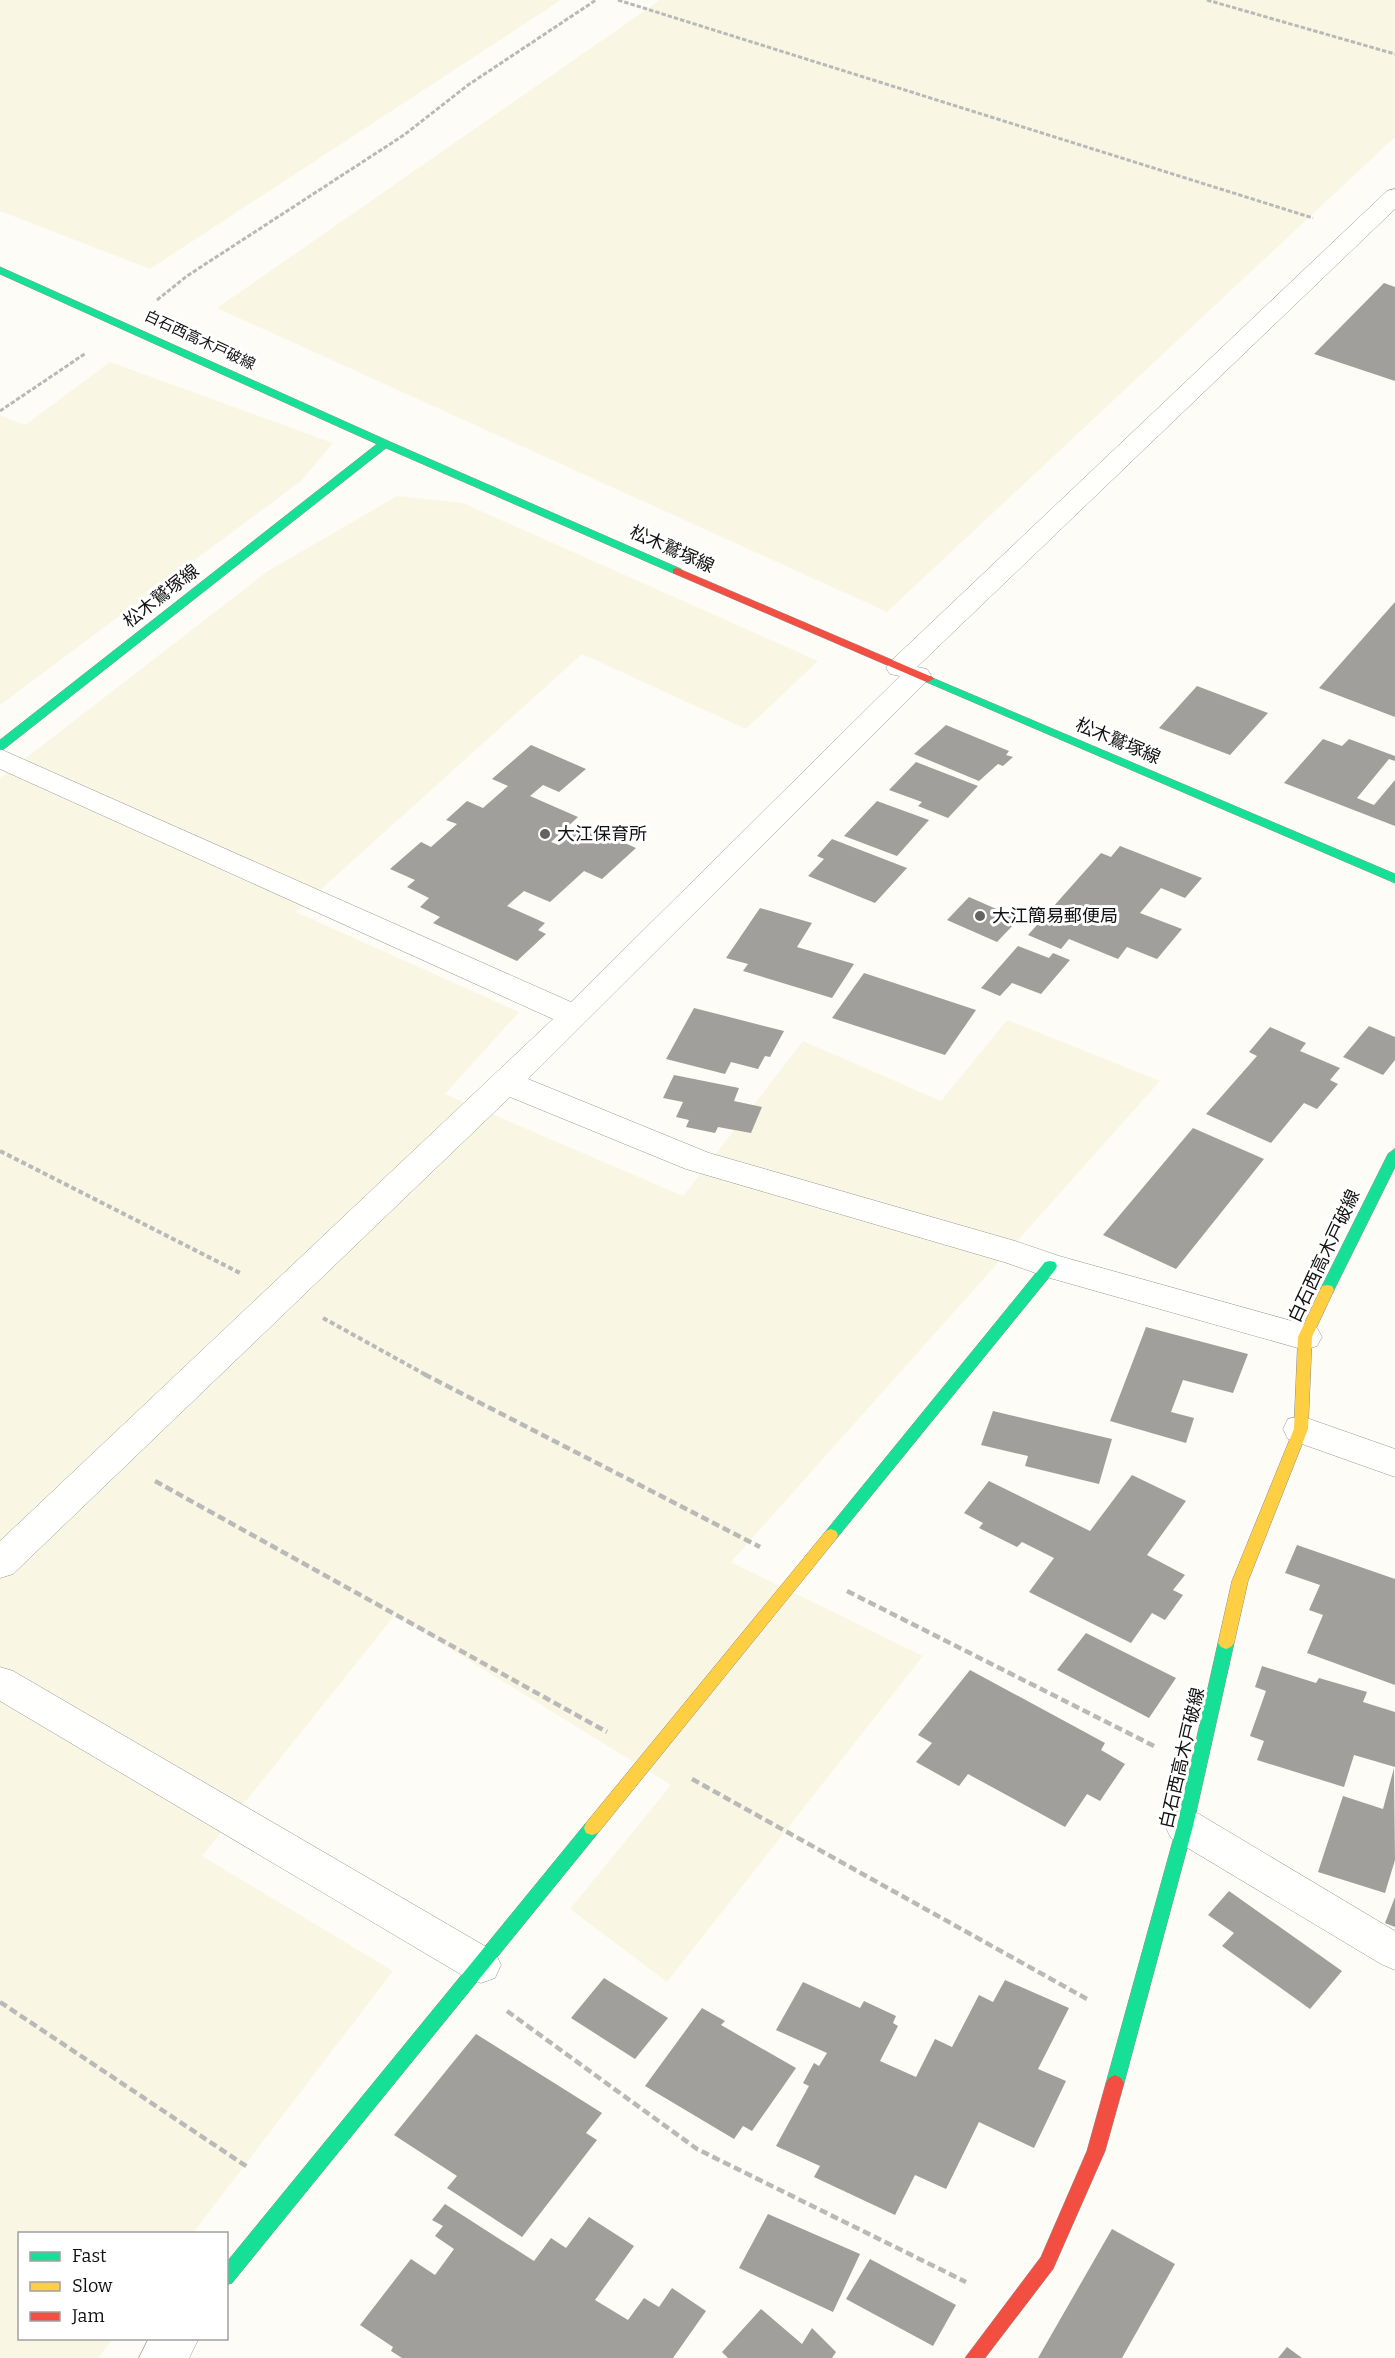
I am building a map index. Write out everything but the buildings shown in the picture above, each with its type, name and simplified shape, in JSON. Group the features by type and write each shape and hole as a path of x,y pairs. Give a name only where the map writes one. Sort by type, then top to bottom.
{"main road":[{"name":"白石西高木戸破線","path":"0,270 128,324 385,443"},
{"name":"松木鷲塚線","path":"0,746 385,443 1395,879"},
{"name":"白石西高木戸破線","path":"974,2358 1047,2263 1095,2151 1185,1826 1240,1581 1301,1429 1305,1337 1383,1174 1395,1154"},
{"path":"228,2275 1050,1266"}],"street":[{"path":"0,1564 575,1016 909,671 1395,196"},
{"path":"0,758 575,1016"},
{"path":"505,1082 698,1161 1016,1253 1050,1266 1305,1337"},
{"path":"1301,1429 1395,1463"},
{"path":"0,1682 474,1974"},
{"path":"1185,1826 1395,1952"},
{"path":"161,2358 175,2340"}],"path":[{"path":"0,411 128,324 188,276 394,141 468,85 596,0"},
{"path":"618,0 1358,232"},
{"path":"1207,0 1395,54"},
{"path":"0,1151 282,1295 440,1383 1198,1768"},
{"path":"474,1974 697,2149 1013,2306"},
{"path":"0,2002 291,2198"}],"shaded area":[{"path":"0,0 561,0 150,269 0,211"},
{"path":"660,0 1395,0 1395,137 887,612 217,308"},
{"path":"110,362 333,443 301,481 0,705 0,415 25,425"},
{"path":"397,496 463,503 818,661 746,729 582,654 296,912 519,1012 445,1094 683,1196 803,1041 941,1101 1007,1020 1160,1081 731,1562 923,1656 667,1982 570,1909 671,1785 395,1615 202,1856 393,1971 194,2232 18,2232 18,2340 112,2340 98,2358 0,2358 0,778 268,571"}],"traffic: fast":[{"path":"0,270 391,446 677,571"},
{"path":"0,746 385,443"},
{"path":"928,679 1395,879"},
{"path":"1327,1290 1395,1154"},
{"path":"831,1535 1050,1266"},
{"path":"1115,2083 1185,1826 1226,1643"},
{"path":"228,2275 592,1828"}],"traffic: slow":[{"path":"1226,1643 1240,1581 1301,1429 1305,1337 1327,1290"},
{"path":"592,1828 831,1535"}],"traffic: jam":[{"path":"677,571 928,679"},
{"path":"974,2358 1047,2263 1096,2151 1115,2083"}],"place":[{"name":"大江保育所","path":"545,834"},
{"name":"大江簡易郵便局","path":"980,916"}]}
